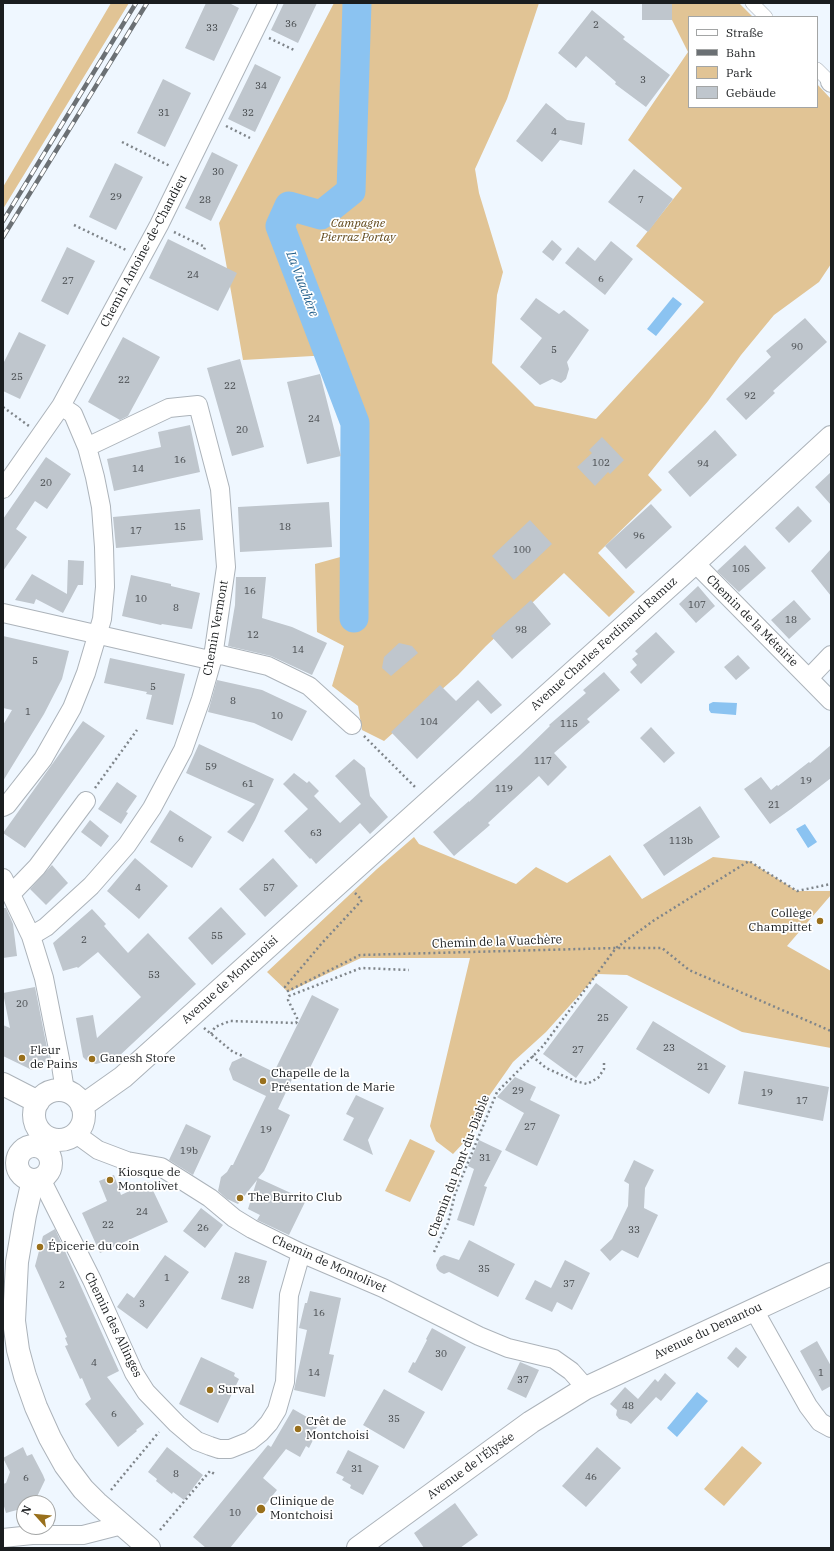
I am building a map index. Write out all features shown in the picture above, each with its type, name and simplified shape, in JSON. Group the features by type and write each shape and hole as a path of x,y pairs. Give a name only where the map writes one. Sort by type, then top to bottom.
{"street":[{"name":"Chemin Antoine-de-Chandieu","path":"3,489 61,406 159,225 268,3"},
{"path":"752,3 765,16"},
{"path":"818,70 830,82"},
{"name":"Chemin Vermont","path":"31,936 46,927 91,886 127,845 152,808 183,750 201,699 213,657 226,567 220,489 198,405 169,408 87,447"},
{"path":"3,807 7,805 43,759 72,708 86,673 102,618 104,547 101,507 87,447 73,414 61,406"},
{"name":"Avenue Charles Ferdinand Ramuz","path":"375,850 695,563 831,437"},
{"name":"Chemin de la Métairie","path":"695,563 831,701"},
{"path":"3,613 205,659 221,655 268,666 309,686 352,725"},
{"path":"809,678 831,655"},
{"path":"11,894 37,867 86,801"},
{"name":"Avenue de Montchoisi","path":"82,1106 123,1077 375,850"},
{"path":"3,878 31,936 46,985 65,1091"},
{"path":"3,1084 38,1102"},
{"path":"15,1162 19,1172 24,1178 42,1174 72,1136 81,1128 84,1121 82,1106 75,1096 65,1091 50,1092 38,1102 35,1114 36,1124 42,1133 50,1138 57,1140 72,1136"},
{"path":"15,1162 36,1124"},
{"name":"Chemin de Montolivet","path":"72,1136 98,1150 127,1161 161,1167 210,1198 234,1218 252,1229 302,1253 384,1288 479,1336 508,1348 554,1359 571,1371 586,1388"},
{"path":"15,1162 33,1146 43,1148 50,1155 25,1215 8,1324 36,1407 50,1438 65,1465 83,1489 122,1525 155,1539"},
{"name":"Chemin des Allinges","path":"42,1174 134,1373 146,1392 177,1424 197,1441 219,1449 230,1449 250,1441 269,1423 277,1410 285,1382 289,1295 302,1253"},
{"name":"Avenue du Denantou","path":"586,1388 831,1274"},
{"path":"754,1310 808,1406 820,1422 831,1428"},
{"name":"Avenue de l'Élysée","path":"358,1548 532,1422 586,1388"},
{"path":"3,1538 32,1535 84,1535 122,1525"}],"path":[{"path":"268,37 294,50"},
{"path":"224,126 250,138"},
{"path":"122,142 184,173"},
{"path":"74,225 141,258"},
{"path":"159,225 205,247 204,250"},
{"path":"3,407 29,426"},
{"path":"352,725 430,801"},
{"path":"86,801 137,730"},
{"name":"Chemin du Pont-du-Diable","path":"434,1252 448,1223 455,1194 497,1092 543,1046 616,948 653,921 749,861 797,891 831,884"},
{"name":"Chemin de la Vuachère","path":"352,889 362,900 284,987 288,990 360,955 662,948 688,970 831,1031"},
{"path":"211,1034 215,1027 230,1021 296,1023 298,1020 288,1000 289,996 361,968 409,970"},
{"path":"202,1027 233,1052 243,1056"},
{"path":"532,1056 546,1068 575,1081 588,1084 598,1078 604,1069 604,1060"},
{"path":"111,1490 158,1432"},
{"path":"155,1539 210,1471 216,1475"}],"green space":[{"path":"111,3 129,3 3,209 3,187"},
{"name":"Campagne Pierraz Portay","path":"334,3 539,3 507,99 475,169 479,193 503,272 497,295 492,363 535,406 596,419 704,302 636,246 682,188 628,140 688,52 688,108 818,108 818,85 831,99 831,264 819,282 774,315 741,355 708,401 648,475 662,490 598,553 635,592 609,617 564,573 486,646 458,675 384,741 362,730 358,706 332,686 344,646 317,632 315,564 344,556 356,528 358,424 330,355 243,360 219,223"},
{"name":"Campagne Pierraz Portay","path":"672,3 739,3 752,16 688,16 688,52 672,20"},
{"path":"414,837 419,844 516,884 536,867 567,883 610,855 642,899 713,857 749,861 797,891 831,891 831,895 787,946 831,971 831,1048 742,1032 627,975 598,974 546,1032 513,1062 487,1099 469,1137 453,1154 436,1141 430,1126 470,958 361,958 288,992 267,972 377,869"},
{"path":"410,1139 435,1151 410,1202 385,1191"},
{"path":"742,1446 762,1463 724,1506 704,1489"}],"water":[{"path":"673,297 682,304 656,336 647,329"},
{"path":"713,702 737,703 736,715 711,713 709,710 709,704"},
{"path":"805,824 817,842 808,848 796,829"},
{"path":"697,1392 708,1401 677,1437 667,1428"}],"building":[{"path":"206,3 229,3 239,8 214,61 185,48"},
{"path":"284,3 317,3 298,43 271,30"},
{"path":"642,3 672,3 672,20 642,20"},
{"path":"592,10 625,37 623,39 670,75 646,107 615,84 616,82 586,56 576,68 558,53"},
{"path":"255,64 281,77 255,132 228,119"},
{"path":"163,79 191,93 165,147 137,133"},
{"path":"546,103 567,120 585,123 582,145 560,140 542,162 516,141"},
{"path":"212,152 238,165 211,221 185,208"},
{"path":"115,163 143,177 116,230 89,217"},
{"path":"634,169 673,199 648,232 608,202"},
{"path":"168,239 237,273 218,311 149,278"},
{"path":"552,240 562,249 553,261 542,252"},
{"path":"611,241 633,259 605,295 565,263 578,247 595,261"},
{"path":"67,247 95,261 68,315 41,301"},
{"path":"536,298 559,314 564,310 589,330 567,362 569,369 566,379 561,383 552,379 540,385 520,367 542,338 520,319"},
{"path":"805,318 827,342 773,391 775,393 746,420 726,399 771,357 766,351"},
{"path":"19,332 46,345 20,399 3,391 3,364"},
{"path":"123,337 160,357 128,416 120,420 88,402"},
{"path":"240,359 264,447 232,456 207,368"},
{"path":"320,374 341,456 307,464 287,382"},
{"path":"190,425 200,472 114,491 107,459 161,447 158,432"},
{"path":"715,430 737,455 690,497 668,472"},
{"path":"602,437 624,460 610,474 608,472 595,486 577,467 592,453 589,450"},
{"path":"46,457 71,474 47,509 35,501 16,529 27,537 3,571 3,519"},
{"path":"831,472 831,505 815,487"},
{"path":"329,502 332,547 240,552 238,507"},
{"path":"651,504 672,527 626,569 605,546"},
{"path":"798,506 812,521 789,543 775,528"},
{"path":"200,509 203,540 116,548 113,517"},
{"path":"530,520 552,544 514,580 492,556"},
{"path":"745,545 766,568 739,592 717,571"},
{"path":"831,549 831,596 811,571"},
{"path":"68,560 84,561 83,585 78,585 63,613 36,599 34,604 15,600 32,574 67,594"},
{"path":"131,575 171,584 171,586 200,593 192,629 161,625 122,616"},
{"path":"236,577 266,577 262,618 292,627 327,643 312,675 271,656 228,646 235,605"},
{"path":"698,586 715,606 696,623 679,604"},
{"path":"531,600 551,624 512,659 491,636"},
{"path":"794,600 811,619 789,639 771,620"},
{"path":"656,632 675,652 641,684 630,672 637,665 632,659 638,654 635,651"},
{"path":"3,636 69,651 62,679 44,714 3,781 3,725 12,710 3,708"},
{"path":"399,643 412,646 418,653 391,676 382,668 384,657"},
{"path":"738,655 750,668 736,680 724,667"},
{"path":"110,658 185,674 173,725 146,719 152,695 146,694 147,692 104,683"},
{"path":"604,672 620,690 587,719 590,722 554,753 567,767 548,786 539,776 488,823 490,825 454,856 433,832 469,802 519,756 550,726 549,725 586,693 583,690"},
{"path":"217,680 262,690 307,711 292,741 254,723 208,712"},
{"path":"478,680 502,705 491,714 478,700 417,759 391,732 440,685 456,701"},
{"path":"83,721 105,736 25,848 3,833"},
{"path":"651,727 675,753 664,763 640,738"},
{"path":"199,744 274,779 243,842 227,832 255,804 186,773"},
{"path":"831,745 831,778 770,824 744,789 761,777 771,790 809,762 810,763"},
{"path":"354,759 365,768 370,796 388,817 370,834 360,823 316,864 284,831 308,809 283,784 294,773 307,783 309,781 319,791 314,796 340,823 361,804 335,776"},
{"path":"117,782 137,796 126,812 128,813 121,824 98,809"},
{"path":"700,806 720,837 664,876 643,845"},
{"path":"170,810 212,837 192,868 150,842"},
{"path":"90,820 109,836 101,847 81,832"},
{"path":"135,858 168,886 139,919 107,891"},
{"path":"273,858 298,886 265,917 239,889"},
{"path":"52,865 68,883 46,905 30,889"},
{"path":"221,907 246,934 212,965 188,938"},
{"path":"3,908 6,908 13,924 17,956 3,958"},
{"path":"92,909 106,924 104,926 128,953 148,933 196,984 117,1058 96,1064 86,1060 83,1057 76,1018 93,1015 97,1038 141,997 98,952 78,968 63,971 53,943"},
{"path":"596,983 628,1007 576,1078 543,1054"},
{"path":"35,987 49,1058 40,1067 32,1070 3,1056 3,1025 10,1028 3,993"},
{"path":"312,995 339,1009 304,1080 294,1075 278,1109 290,1115 264,1171 258,1178 306,1200 289,1235 257,1220 260,1215 248,1209 257,1180 238,1204 227,1199 218,1191 221,1177 227,1172 231,1165 233,1165 266,1096 233,1080 229,1069 232,1062 243,1057 274,1072"},
{"path":"653,1021 726,1066 709,1094 636,1049"},
{"path":"744,1071 829,1087 823,1121 738,1104"},
{"path":"515,1077 536,1087 530,1100 560,1115 537,1166 505,1150 524,1113 497,1097"},
{"path":"356,1095 384,1108 368,1140 373,1155 343,1140 354,1118 346,1114"},
{"path":"186,1124 211,1136 193,1175 169,1160"},
{"path":"479,1140 502,1151 484,1186 487,1187 474,1226 457,1220 474,1169 468,1166"},
{"path":"634,1160 654,1170 645,1188 644,1208 658,1215 638,1258 622,1250 610,1261 600,1250 612,1239 628,1206 629,1184 624,1181"},
{"path":"114,1175 121,1195 149,1182 168,1222 100,1253 82,1213 107,1201 99,1181"},
{"path":"201,1208 223,1225 205,1248 183,1231"},
{"path":"55,1229 119,1371 107,1377 144,1424 118,1447 85,1404 91,1399 65,1346 68,1345 65,1338 67,1337 35,1266 43,1236"},
{"path":"469,1240 515,1264 498,1297 449,1272 444,1274 437,1269 436,1265 440,1257 444,1255 459,1260"},
{"path":"235,1252 267,1261 253,1309 221,1299"},
{"path":"165,1255 189,1272 147,1329 117,1307 127,1293 134,1298"},
{"path":"565,1260 590,1273 572,1310 557,1302 552,1312 525,1299 535,1280 551,1288"},
{"path":"310,1291 341,1298 329,1354 334,1355 325,1397 294,1390 307,1330 299,1328 305,1303 307,1303"},
{"path":"432,1328 466,1347 442,1391 408,1372 413,1362 415,1363"},
{"path":"817,1341 831,1366 831,1386 822,1391 800,1351"},
{"path":"736,1347 747,1357 738,1368 727,1358"},
{"name":"Surval","path":"201,1357 235,1373 234,1376 239,1379 218,1423 179,1404"},
{"path":"520,1362 539,1370 526,1398 507,1389"},
{"path":"665,1373 676,1383 661,1401 656,1397 631,1424 627,1421 619,1419 616,1415 617,1410 610,1404 625,1387 638,1399 655,1379 658,1382"},
{"path":"384,1389 425,1412 404,1449 363,1425"},
{"path":"293,1409 319,1424 312,1435 315,1436 309,1448 306,1446 300,1457 286,1449 263,1478 277,1490 230,1548 206,1548 193,1537 268,1445 271,1447"},
{"path":"23,1447 27,1456 32,1454 45,1480 38,1495 16,1495 16,1510 6,1513 3,1503 3,1484 6,1483 10,1472 3,1458"},
{"path":"167,1447 203,1475 184,1500 173,1492 172,1494 156,1481 157,1479 148,1472"},
{"path":"597,1447 621,1468 586,1507 562,1486"},
{"path":"348,1450 379,1466 363,1495 350,1488 351,1485 342,1480 344,1477 336,1473"},
{"path":"455,1503 478,1535 460,1548 424,1548 414,1533"}],"waterway":[{"name":"La Vuachère","path":"354,618 355,423 280,226 289,206 321,215 351,191 357,3"}],"railway":[{"path":"3,221 136,3"},
{"path":"3,237 147,3"}],"place":[{"name":"Collège Champittet","path":"820,921"},
{"name":"Fleur de Pains","path":"22,1058"},
{"name":"Ganesh Store","path":"92,1059"},
{"name":"Chapelle de la Présentation de Marie","path":"263,1081"},
{"name":"Kiosque de Montolivet","path":"110,1180"},
{"name":"The Burrito Club","path":"240,1198"},
{"name":"Épicerie du coin","path":"40,1247"},
{"name":"Surval","path":"210,1390"},
{"name":"Crêt de Montchoisi","path":"298,1429"},
{"name":"Clinique de Montchoisi","path":"261,1509"}]}
